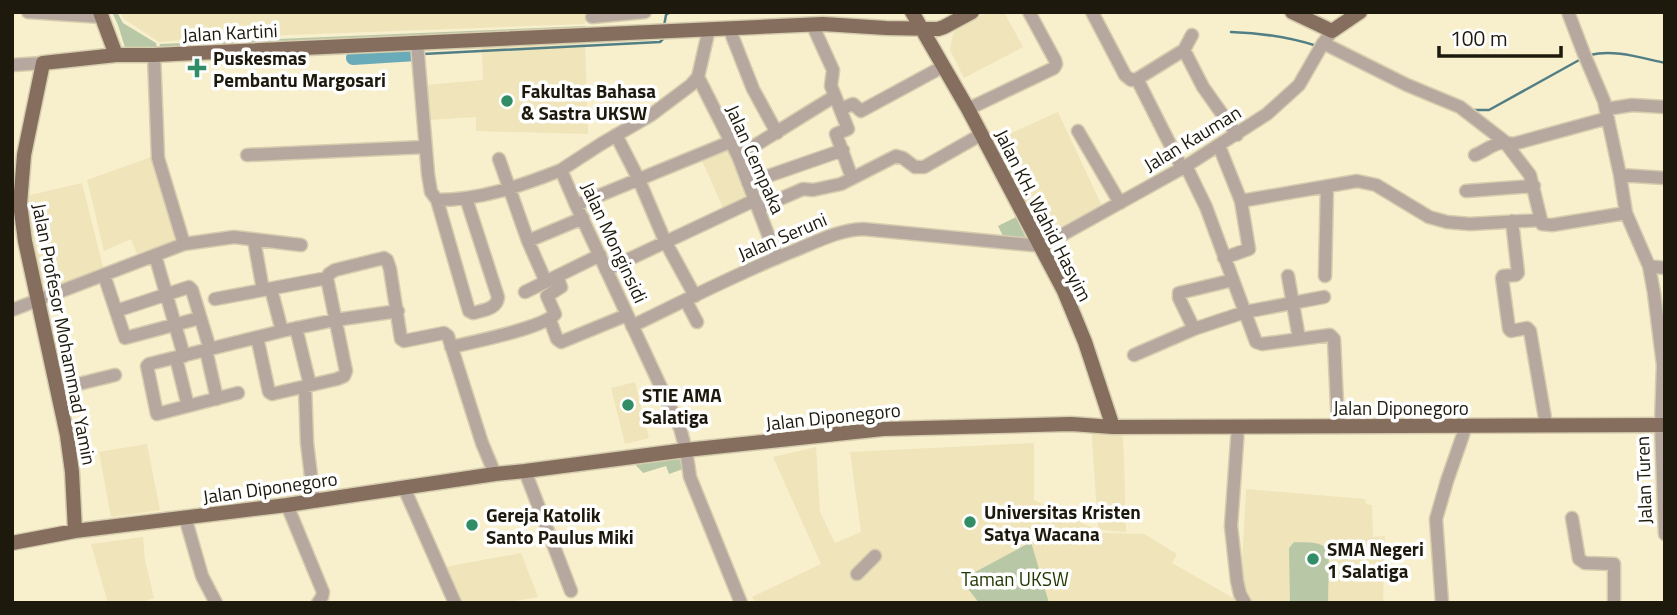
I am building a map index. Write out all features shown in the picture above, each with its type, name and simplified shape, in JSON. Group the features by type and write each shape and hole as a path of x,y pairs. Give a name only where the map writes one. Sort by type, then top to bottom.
{"main road":[{"name":"Jalan KH. Wahid Hasyim","path":"912,12 982,134 1064,291 1085,342 1113,427"},
{"name":"Jalan Kartini","path":"43,63 116,55 812,24 937,29 972,12"},
{"path":"1293,12 1332,31 1360,12"},
{"path":"101,15 116,55"},
{"name":"Jalan Profesor Mohammad Yamin","path":"43,63 24,155 20,204 24,241 68,443 75,531"},
{"name":"Jalan Diponegoro","path":"12,543 75,531 286,505 495,474 883,429 1070,424 1113,427 1663,425"},
{"path":"59,535 74,512 92,529"}],"street":[{"path":"28,12 101,15"},
{"path":"592,17 645,12"},
{"path":"968,109 1050,71 1056,64 1030,12"},
{"path":"1092,12 1125,75 1131,80 1184,50 1192,35"},
{"name":"Jalan Turen","path":"1568,12 1607,114 1626,213 1648,266 1654,293 1664,365 1665,534"},
{"path":"812,24 833,70 831,86 848,129 836,134 852,178"},
{"path":"729,28 753,89 777,133"},
{"path":"698,77 709,29"},
{"name":"Jalan Kauman","path":"1042,246 1184,167 1267,114 1294,91 1332,31"},
{"path":"417,43 430,187 437,200 469,311 473,313 494,306 498,297 466,198"},
{"path":"1321,47 1465,110 1504,141 1530,175 1540,220"},
{"path":"1184,50 1207,94 1237,135"},
{"path":"154,55 158,158 184,244"},
{"path":"12,65 43,63"},
{"path":"841,109 853,104 861,111 944,66"},
{"name":"Jalan Monginsidi","path":"698,77 651,115 562,170 680,428 690,477 742,602"},
{"name":"Jalan Cempaka","path":"698,77 738,156 777,258"},
{"path":"1137,79 1206,207 1254,339 1258,343 1330,335 1334,339 1338,427"},
{"path":"738,156 835,96"},
{"path":"1475,155 1496,143 1504,141 1513,144 1632,105 1665,107"},
{"path":"1078,131 1120,203"},
{"path":"607,270 665,242 757,204 803,189 813,190 841,184 896,156 915,167 924,167 982,134"},
{"path":"616,135 639,180 690,298 697,322"},
{"path":"576,205 730,142"},
{"path":"1219,146 1241,201 1249,249 1224,258"},
{"path":"247,155 425,148"},
{"path":"748,183 843,150"},
{"path":"452,347 533,326 550,320 555,314 547,296 561,286 552,279 528,241 499,159"},
{"path":"437,200 466,198 509,188 562,170"},
{"path":"1620,175 1665,177"},
{"path":"1241,201 1357,181 1376,185 1429,217 1447,222 1470,224 1540,220 1552,225 1626,213"},
{"path":"1325,276 1327,186"},
{"path":"1466,191 1534,186"},
{"path":"528,241 583,218"},
{"path":"1512,221 1518,273 1502,278 1509,329 1511,331 1527,328 1530,331 1546,424"},
{"name":"Jalan Seruni","path":"550,320 556,338 561,342 630,321 690,298 840,232 863,229 1042,246"},
{"path":"12,310 184,244 233,237 301,245"},
{"path":"254,240 282,331"},
{"path":"155,255 176,325 188,406"},
{"path":"525,292 600,255"},
{"path":"257,337 270,393 337,379 346,374 327,278 335,270 384,258 390,269 402,340 444,333 447,336 495,474"},
{"path":"1648,266 1665,268"},
{"path":"104,275 125,338 200,318"},
{"path":"1288,276 1299,338"},
{"path":"215,299 327,278"},
{"path":"1194,329 1179,293 1233,280"},
{"path":"116,311 190,288 208,350 217,399"},
{"path":"1134,355 1194,329 1245,312 1324,297"},
{"path":"238,393 157,414 147,366 282,331 398,311"},
{"path":"296,328 307,386 307,443 314,501"},
{"path":"58,389 115,376"},
{"path":"1442,603 1436,519 1466,426"},
{"path":"1238,427 1231,526 1237,581 1245,603"},
{"path":"525,471 571,591"},
{"path":"404,488 456,603"},
{"path":"286,505 323,592 318,603"},
{"path":"185,517 202,576 216,603"},
{"path":"1572,519 1579,559 1584,563 1614,564 1614,603"},
{"path":"857,574 875,556"}],"shaded area":[{"path":"120,12 585,12 585,24 159,42 124,19"},
{"path":"988,12 1004,12 1023,47 964,78 950,50 953,34 958,27"},
{"name":"Fakultas Bahasa & Sastra UKSW","path":"585,44 588,134 476,131 476,117 428,120 426,85 483,80 482,48"},
{"path":"1058,112 1102,206 1041,236 991,142"},
{"path":"731,148 754,197 724,210 702,161"},
{"path":"151,157 177,240 137,254 131,239 104,251 87,180"},
{"path":"82,183 103,267 54,287 41,281 26,196"},
{"name":"STIE AMA Salatiga","path":"635,382 649,438 625,444 611,388"},
{"path":"1092,425 1120,425 1123,440 1126,532 1101,530 1098,526"},
{"name":"Universitas Kristen Satya Wacana","path":"1034,443 1034,500 1103,533 1144,534 1177,554 1172,563 1242,603 756,603 752,597 821,564 773,457 816,447 820,512 835,543 861,532 850,452"},
{"path":"147,444 160,510 111,517 99,452"},
{"name":"SMA Negeri 1 Salatiga","path":"1246,489 1365,499 1366,504 1372,505 1373,537 1385,536 1383,603 1252,603 1241,581"},
{"path":"143,537 145,560 154,598 145,603 108,603 91,544"},
{"path":"521,553 538,597 504,603 462,603 445,567"}],"green space":[{"path":"112,12 117,12 123,23 156,43 158,54 127,54"},
{"path":"585,26 585,32 159,52 160,44"},
{"path":"1016,217 1026,238 1003,236 998,226"},
{"path":"682,456 683,469 669,474 666,466 643,473 633,462"},
{"name":"Taman UKSW","path":"1031,542 1049,603 979,603 969,590 966,577"},
{"path":"1294,542 1318,544 1329,552 1328,603 1290,603 1289,548"}],"waterway":[{"path":"664,26 668,13 682,12"},
{"path":"1231,32 1275,36 1317,46"},
{"path":"423,54 660,42 664,36"},
{"path":"353,58 416,54"},
{"path":"1590,55 1618,54 1665,63"},
{"path":"1471,110 1489,110 1581,59"}],"place":[{"name":"Puskesmas Pembantu Margosari","path":"197,68"},
{"name":"Fakultas Bahasa & Sastra UKSW","path":"507,101"},
{"name":"STIE AMA Salatiga","path":"628,405"},
{"name":"Universitas Kristen Satya Wacana","path":"970,522"},
{"name":"Gereja Katolik Santo Paulus Miki","path":"472,525"},
{"name":"SMA Negeri 1 Salatiga","path":"1313,559"}]}
